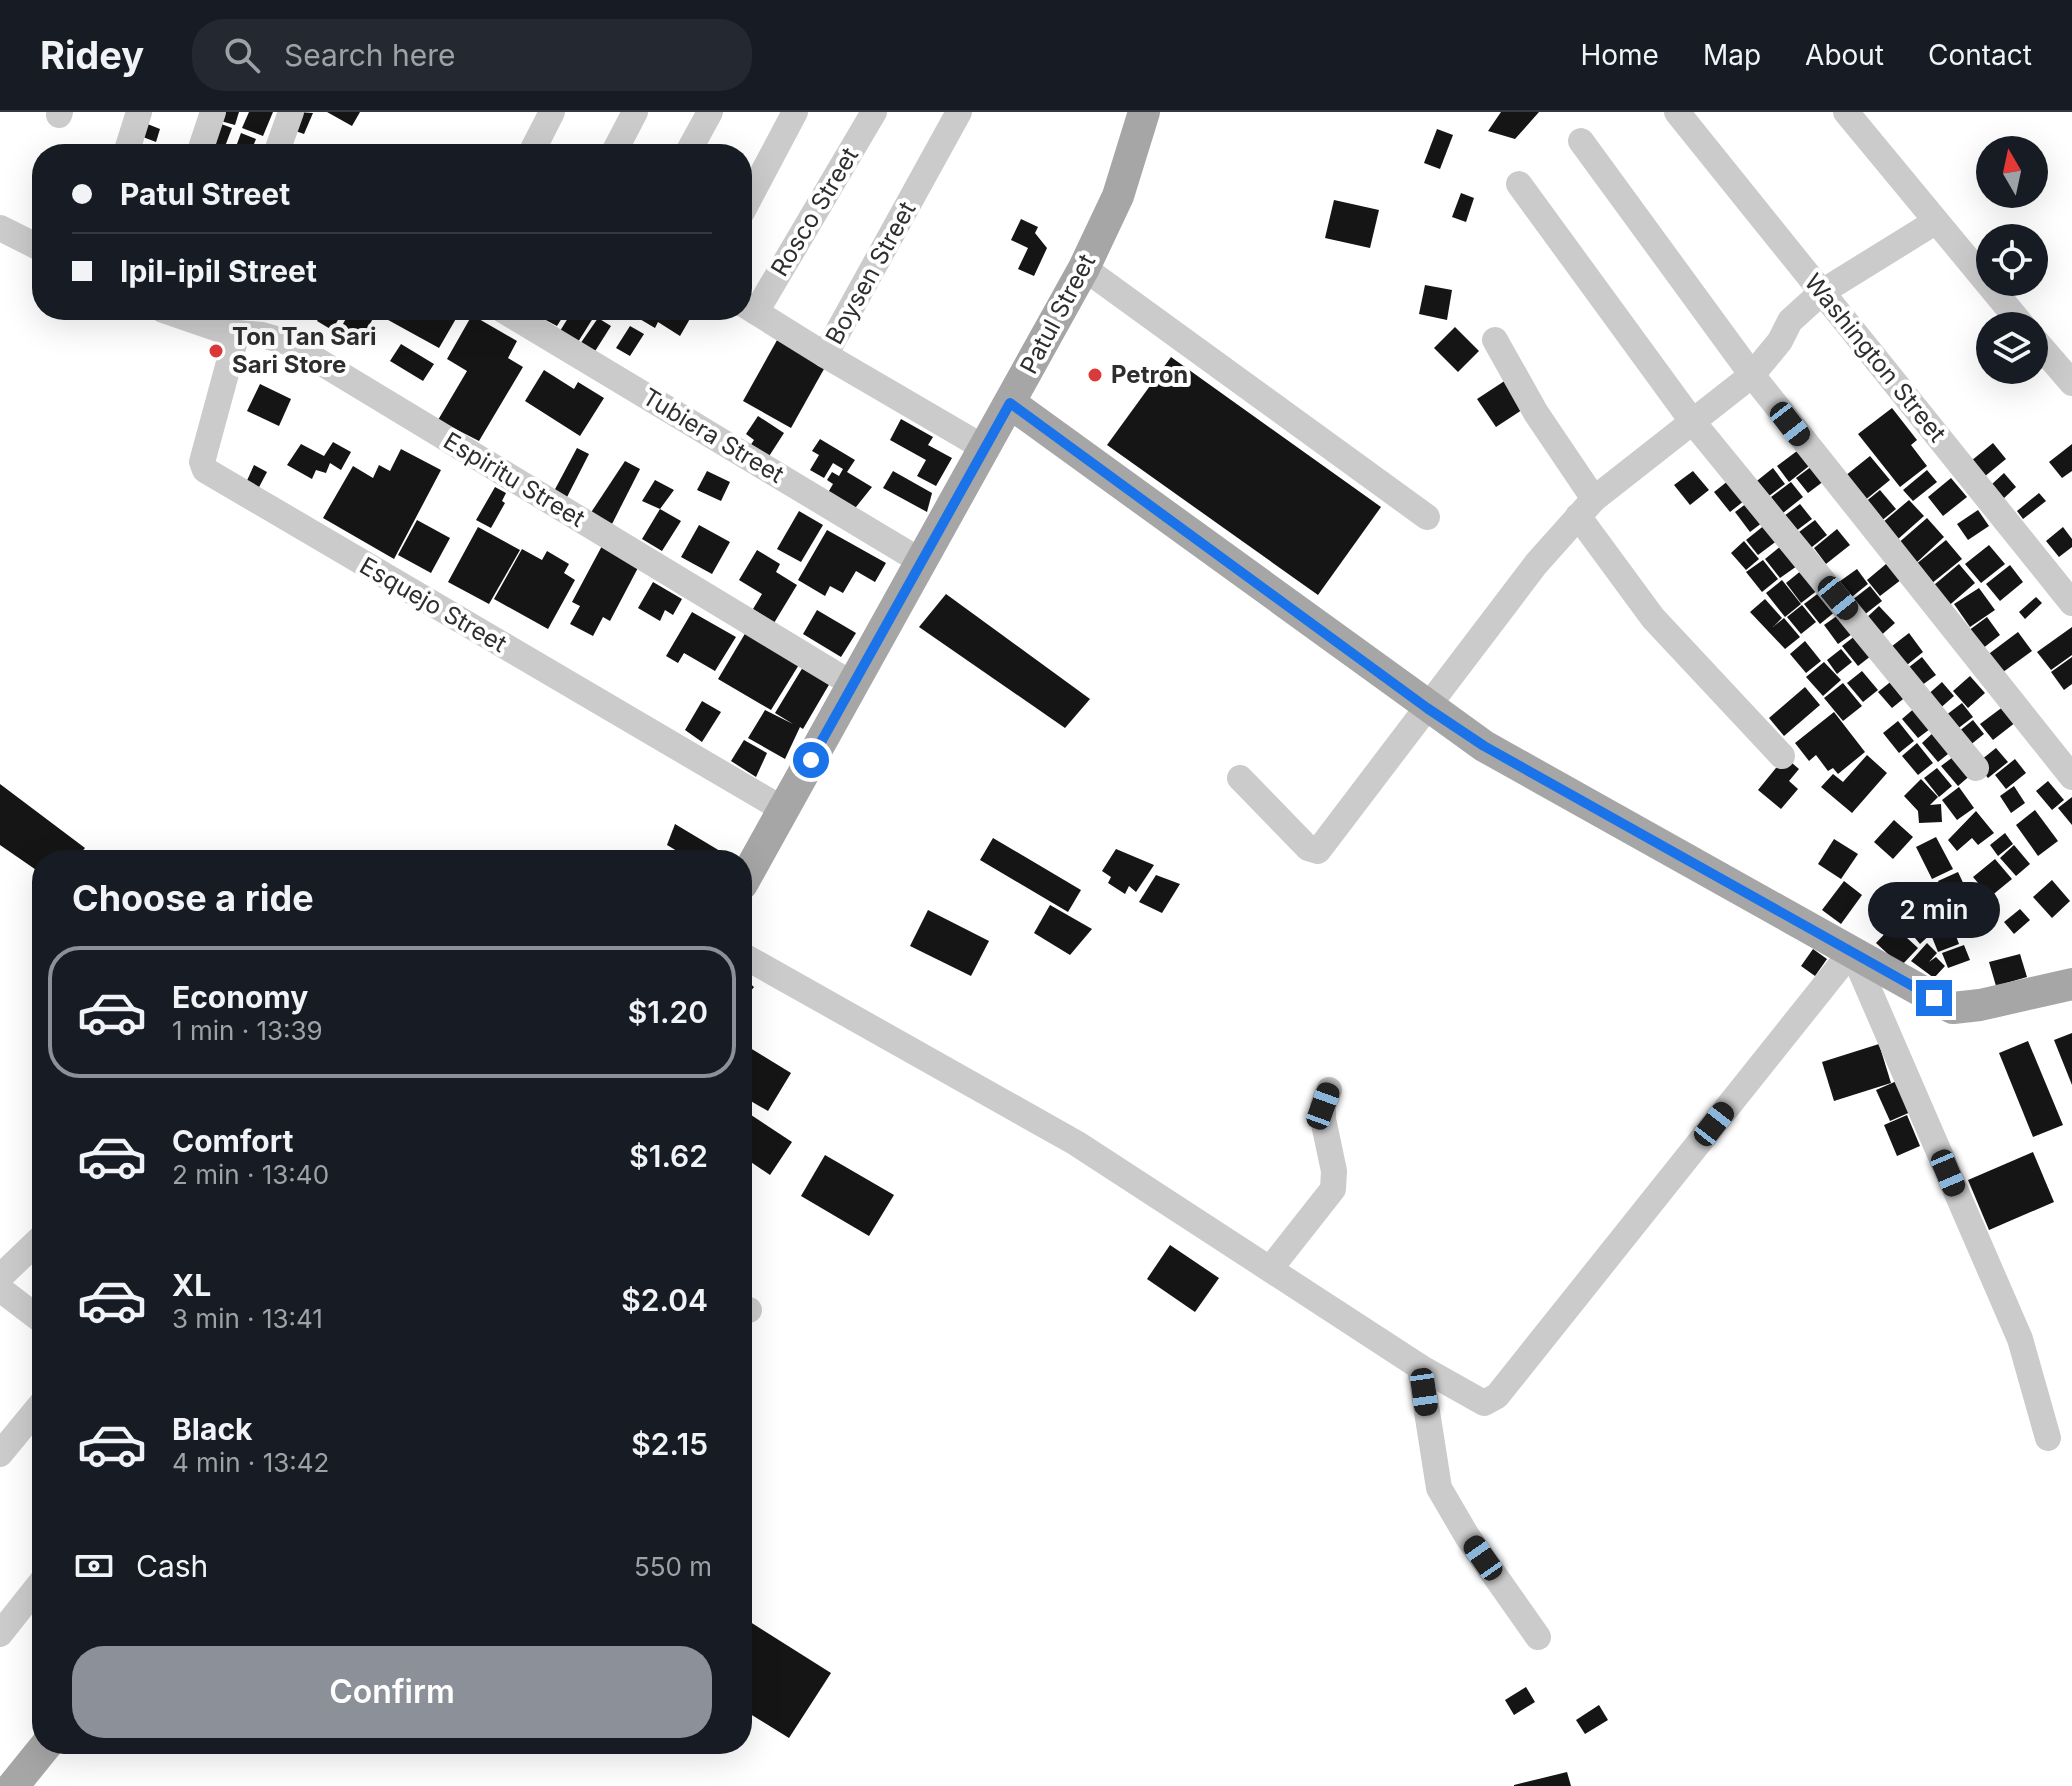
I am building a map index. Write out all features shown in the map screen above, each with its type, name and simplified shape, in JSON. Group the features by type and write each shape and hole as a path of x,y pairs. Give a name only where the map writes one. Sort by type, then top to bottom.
{"main road":[{"name":"Patul Street","path":"752,866 1084,268 1118,196 1144,112"},
{"path":"1010,403 1427,708 1484,746 1953,1008 2072,984"},
{"path":"13,1786 39,1754"}],"street":[{"path":"129,144 139,112"},
{"path":"202,144 213,112"},
{"path":"280,144 291,112"},
{"path":"536,144 552,112"},
{"path":"618,144 635,112"},
{"path":"692,144 710,112"},
{"path":"752,193 795,112"},
{"name":"Rosco Street","path":"752,303 874,112"},
{"name":"Boysen Street","path":"959,112 825,355 986,449"},
{"name":"Washington Street","path":"1677,112 2072,603"},
{"path":"1846,112 2011,312"},
{"path":"1581,141 1752,375 2072,777"},
{"path":"1519,184 1692,421 1976,768"},
{"path":"1240,778 1308,848 1318,851 1536,564 1586,507 1752,375 1780,341 1790,321 1822,292 1935,222"},
{"path":"0,228 32,244"},
{"path":"1084,268 1427,517"},
{"path":"752,310 825,355"},
{"name":"Espiritu Street","path":"195,320 237,333 287,342 852,684"},
{"name":"Tubiera Street","path":"520,320 922,562"},
{"name":"Esquejo Street","path":"237,333 202,462 205,470 784,810"},
{"path":"1495,340 1586,507 1653,618 1782,756"},
{"path":"2048,355 2072,383"},
{"path":"752,961 1076,1143 1420,1367 1484,1403 1497,1396 1852,951 2020,1339 2048,1438"},
{"path":"1270,1269 1333,1189 1334,1171 1323,1119 1323,1106 1329,1090"},
{"path":"0,1277 32,1247"},
{"path":"0,1289 32,1313"},
{"path":"1420,1367 1439,1488 1467,1536 1538,1637"},
{"path":"4,1440 32,1413"},
{"path":"0,1634 32,1594"}],"building":[{"path":"220,112 239,112 235,125 217,120"},
{"path":"249,112 273,112 263,136 242,128"},
{"path":"297,112 313,113 304,134 290,129"},
{"path":"327,112 360,112 352,126"},
{"path":"1501,112 1539,112 1515,139 1488,131"},
{"path":"140,121 160,129 156,142 135,134"},
{"path":"216,122 232,128 226,144 208,143"},
{"path":"1437,129 1453,135 1440,169 1424,163"},
{"path":"241,133 256,139 254,144 237,144"},
{"path":"1461,193 1474,198 1466,222 1452,217"},
{"path":"1334,200 1379,210 1370,248 1325,238"},
{"path":"1021,219 1038,227 1035,233 1047,248 1034,276 1018,269 1028,248 1011,240"},
{"path":"1425,285 1452,290 1447,320 1419,314"},
{"path":"318,320 338,320 332,330"},
{"path":"345,320 372,320 356,347 336,336"},
{"path":"388,320 455,320 439,348"},
{"path":"469,320 481,320 517,341 508,358 523,367 479,441 438,420 467,371 447,359"},
{"path":"546,320 561,320 557,326"},
{"path":"567,320 592,320 578,342 560,331"},
{"path":"597,320 611,326 592,356 578,347"},
{"path":"641,320 689,320 680,336 658,322 655,328"},
{"path":"630,326 644,334 630,356 616,348"},
{"path":"1455,327 1479,351 1458,372 1434,348"},
{"path":"781,333 829,360 791,428 743,401"},
{"path":"401,344 434,364 423,381 390,361"},
{"path":"1171,357 1381,507 1318,595 1107,445"},
{"path":"544,370 574,389 578,382 604,398 580,436 525,401"},
{"path":"1506,380 1525,408 1496,427 1477,399"},
{"path":"260,384 291,399 279,426 247,411"},
{"path":"1892,408 1917,440 1911,445 1927,466 1900,487 1858,434"},
{"path":"758,416 784,433 764,464 746,452 754,440 746,434"},
{"path":"901,419 933,437 928,445 952,458 936,486 917,476 926,460 890,440"},
{"path":"820,439 855,460 847,472 872,487 852,512 826,496 833,484 827,480 832,472 839,476 843,469 833,463 824,478 810,470 819,455 812,451"},
{"path":"333,442 351,452 341,470 330,463 326,473 316,470 312,479 287,465 301,444 324,456"},
{"path":"1993,443 2006,459 1984,477 1971,461"},
{"path":"2072,444 2072,471 2062,478 2049,462"},
{"path":"577,448 589,454 566,499 553,493"},
{"path":"401,449 441,470 394,559 323,518 353,466 373,478 379,465 390,471"},
{"path":"1797,451 1809,466 1789,482 1777,466"},
{"path":"1870,456 1890,480 1864,501 1845,476"},
{"path":"625,461 640,469 611,526 590,514"},
{"path":"1816,463 1828,478 1808,493 1796,478"},
{"path":"254,465 267,472 257,491 245,485"},
{"path":"1773,468 1785,484 1765,499 1753,484"},
{"path":"1927,470 1937,482 1913,501 1903,490"},
{"path":"707,471 730,482 721,501 697,490"},
{"path":"893,471 932,493 927,512 883,488"},
{"path":"1693,471 1709,490 1690,505 1674,485"},
{"path":"2004,473 2016,487 2003,499 1991,485"},
{"path":"1733,477 1749,497 1730,512 1714,492"},
{"path":"1951,478 1967,497 1943,516 1928,497"},
{"path":"655,480 674,490 660,509 642,501"},
{"path":"1791,482 1803,497 1783,513 1771,497"},
{"path":"495,487 506,493 502,501 505,503 491,528 476,520"},
{"path":"1880,490 1896,509 1880,522 1864,503"},
{"path":"2039,493 2046,501 2023,519 2017,511"},
{"path":"1751,500 1767,519 1750,532 1735,512"},
{"path":"1909,500 1924,516 1897,540 1882,523"},
{"path":"1800,504 1812,519 1792,534 1780,519"},
{"path":"660,509 681,521 662,551 642,539"},
{"path":"1978,510 1989,526 1968,540 1957,524"},
{"path":"799,511 823,525 801,562 777,549"},
{"path":"1927,518 1944,537 1914,565 1896,545"},
{"path":"417,520 450,538 431,573 398,555"},
{"path":"1815,520 1827,535 1807,551 1795,535"},
{"path":"1766,524 1778,540 1758,555 1746,540"},
{"path":"699,525 730,542 712,574 681,557"},
{"path":"478,527 520,550 489,604 448,582"},
{"path":"2063,527 2072,539 2072,547 2059,557 2046,541"},
{"path":"1837,529 1850,545 1826,564 1814,548"},
{"path":"827,530 886,563 875,582 856,571 843,593 830,586 825,596 798,580"},
{"path":"1946,540 1962,559 1931,584 1915,565"},
{"path":"1744,541 1759,559 1746,570 1731,553"},
{"path":"603,544 640,564 610,621 603,617 593,636 570,624 580,606 572,602"},
{"path":"1989,545 2005,564 1981,583 1965,564"},
{"path":"1781,546 1797,566 1780,578 1765,559"},
{"path":"522,549 542,560 547,551 569,564 564,573 575,580 548,629 494,599"},
{"path":"757,550 780,564 776,572 797,585 774,623 753,609 762,594 739,580"},
{"path":"1892,559 1906,576 1880,596 1867,580"},
{"path":"1763,560 1778,579 1762,592 1746,572"},
{"path":"1959,564 1975,583 1945,609 1928,590"},
{"path":"2010,565 2023,582 2000,601 1986,584"},
{"path":"1857,569 1868,584 1848,600 1836,584"},
{"path":"1802,570 1818,590 1801,603 1786,583"},
{"path":"1782,580 1801,604 1785,617 1766,593"},
{"path":"653,582 682,599 673,615 665,610 660,621 638,608"},
{"path":"1870,586 1882,601 1859,619 1847,604"},
{"path":"1979,588 1995,610 1970,627 1954,604"},
{"path":"1820,592 1836,611 1820,624 1804,604"},
{"path":"946,594 1090,699 1065,728 919,627"},
{"path":"2036,597 2042,603 2025,619 2019,612"},
{"path":"1765,599 1782,618 1773,627 1784,618 1800,637 1785,649 1750,612"},
{"path":"1802,605 1816,622 1801,634 1787,617"},
{"path":"1879,606 1895,623 1878,638 1863,621"},
{"path":"817,610 856,633 841,657 803,634"},
{"path":"692,612 736,637 715,671 684,653 678,663 666,656"},
{"path":"1841,613 1855,632 1838,644 1824,625"},
{"path":"1987,617 2000,635 1982,649 1968,631"},
{"path":"2072,627 2072,655 2051,670 2037,652"},
{"path":"746,632 800,663 771,710 718,679"},
{"path":"1860,632 1876,652 1858,666 1842,646"},
{"path":"2018,632 2032,651 1999,675 1986,656"},
{"path":"1909,633 1923,652 1902,669 1887,650"},
{"path":"1805,641 1821,661 1806,673 1790,654"},
{"path":"1841,649 1852,662 1837,674 1827,660"},
{"path":"1922,657 1936,675 1918,688 1904,671"},
{"path":"2072,657 2072,684 2064,690 2051,672"},
{"path":"1824,662 1841,680 1823,696 1806,677"},
{"path":"803,667 830,683 803,729 800,727 785,759 748,738 765,710 793,724 775,713"},
{"path":"1862,671 1878,690 1863,702 1847,683"},
{"path":"1970,676 1985,693 1968,708 1953,691"},
{"path":"1894,679 1908,695 1892,708 1878,692"},
{"path":"1942,682 1954,696 1937,711 1925,697"},
{"path":"1843,683 1862,706 1843,721 1824,698"},
{"path":"1805,687 1820,705 1784,736 1769,718"},
{"path":"702,701 721,712 702,742 685,730"},
{"path":"1962,703 1973,717 1952,733 1941,719"},
{"path":"1917,706 1934,726 1918,738 1902,719"},
{"path":"2004,706 2016,722 1993,740 1980,724"},
{"path":"1834,712 1865,752 1838,774 1833,768 1828,771 1816,755 1809,761 1795,743"},
{"path":"1973,720 1984,734 1964,750 1953,736"},
{"path":"1898,721 1914,741 1899,753 1883,733"},
{"path":"1936,730 1953,750 1938,762 1922,743"},
{"path":"744,740 767,753 756,777 731,761"},
{"path":"1917,743 1933,763 1918,775 1902,756"},
{"path":"1996,748 2008,762 1988,778 1976,764"},
{"path":"1957,754 1973,773 1958,786 1941,766"},
{"path":"1867,755 1887,773 1852,813 1821,787 1833,774 1843,782"},
{"path":"1785,757 1799,769 1789,781 1798,789 1781,809 1758,790"},
{"path":"2015,759 2026,773 2006,789 1995,775"},
{"path":"1937,768 1952,786 1939,797 1924,778"},
{"path":"1921,779 1938,797 1930,805 1941,804 1942,822 1919,823 1918,811 1904,796"},
{"path":"2048,781 2064,800 2052,810 2036,791"},
{"path":"0,784 85,848 32,850 32,867 0,845"},
{"path":"2014,786 2025,803 2011,813 2000,796"},
{"path":"1959,787 1974,808 1957,820 1942,800"},
{"path":"2072,797 2072,825 2058,808"},
{"path":"2035,810 2058,841 2038,856 2016,825"},
{"path":"1976,811 1994,833 1978,845 1972,838 1957,851 1948,840"},
{"path":"1894,820 1913,837 1893,859 1874,842"},
{"path":"675,824 718,850 675,850 667,845"},
{"path":"2005,833 2013,844 1998,856 1990,845"},
{"path":"1936,837 1953,869 1932,879 1916,847"},
{"path":"993,838 1081,890 1068,912 980,860"},
{"path":"1834,839 1858,854 1841,879 1818,864"},
{"path":"2014,845 2030,864 2016,876 2000,858"},
{"path":"1116,849 1154,865 1136,892 1129,886 1125,894 1108,883 1111,877 1102,871"},
{"path":"1995,859 2012,879 1990,897 1973,877"},
{"path":"1958,872 1966,889 1946,898 1938,881"},
{"path":"1156,875 1180,884 1162,913 1139,902"},
{"path":"2052,880 2070,901 2052,918 2033,897"},
{"path":"1844,881 1862,895 1841,924 1822,910"},
{"path":"1968,890 1977,907 1954,919 1945,902"},
{"path":"1050,905 1092,929 1070,955 1034,933"},
{"path":"1979,909 1986,924 1965,935 1957,920"},
{"path":"2020,909 2030,920 2014,934 2004,922"},
{"path":"928,910 989,941 971,976 910,946"},
{"path":"1925,919 1935,930 1920,944 1910,932"},
{"path":"1950,920 1959,944 1938,952 1932,937 1943,933 1940,924"},
{"path":"1893,925 1918,948 1901,966 1876,943"},
{"path":"1927,943 1937,953 1929,962 1936,957 1945,966 1934,978 1911,961"},
{"path":"1964,945 1970,960 1948,968 1942,953"},
{"path":"1813,949 1827,959 1815,976 1801,966"},
{"path":"2020,954 2027,977 1996,986 1989,962"},
{"path":"2072,1033 2072,1085 2054,1040"},
{"path":"2028,1041 2063,1125 2033,1137 1999,1053"},
{"path":"1879,1044 1891,1083 1834,1101 1822,1062"},
{"path":"752,1049 791,1073 768,1111 752,1102"},
{"path":"1899,1080 1913,1111 1890,1121 1876,1090"},
{"path":"1907,1115 1920,1146 1897,1156 1884,1125"},
{"path":"752,1116 792,1142 770,1175 752,1163"},
{"path":"2033,1152 2054,1202 1989,1230 1968,1180"},
{"path":"825,1155 894,1195 869,1236 801,1196"},
{"path":"1170,1245 1219,1278 1195,1312 1147,1279"},
{"path":"752,1623 831,1673 789,1738 752,1715"},
{"path":"1526,1687 1535,1702 1514,1715 1505,1700"},
{"path":"1599,1705 1608,1720 1585,1734 1576,1720"},
{"path":"1567,1772 1571,1786 1514,1786 1514,1785"}],"place":[{"name":"Ton Tan Sari Sari Store","path":"216,351"},
{"name":"Petron","path":"1095,375"}],"route":[{"path":"811,760 1010,403 1427,708 1484,746 1934,998"}]}
